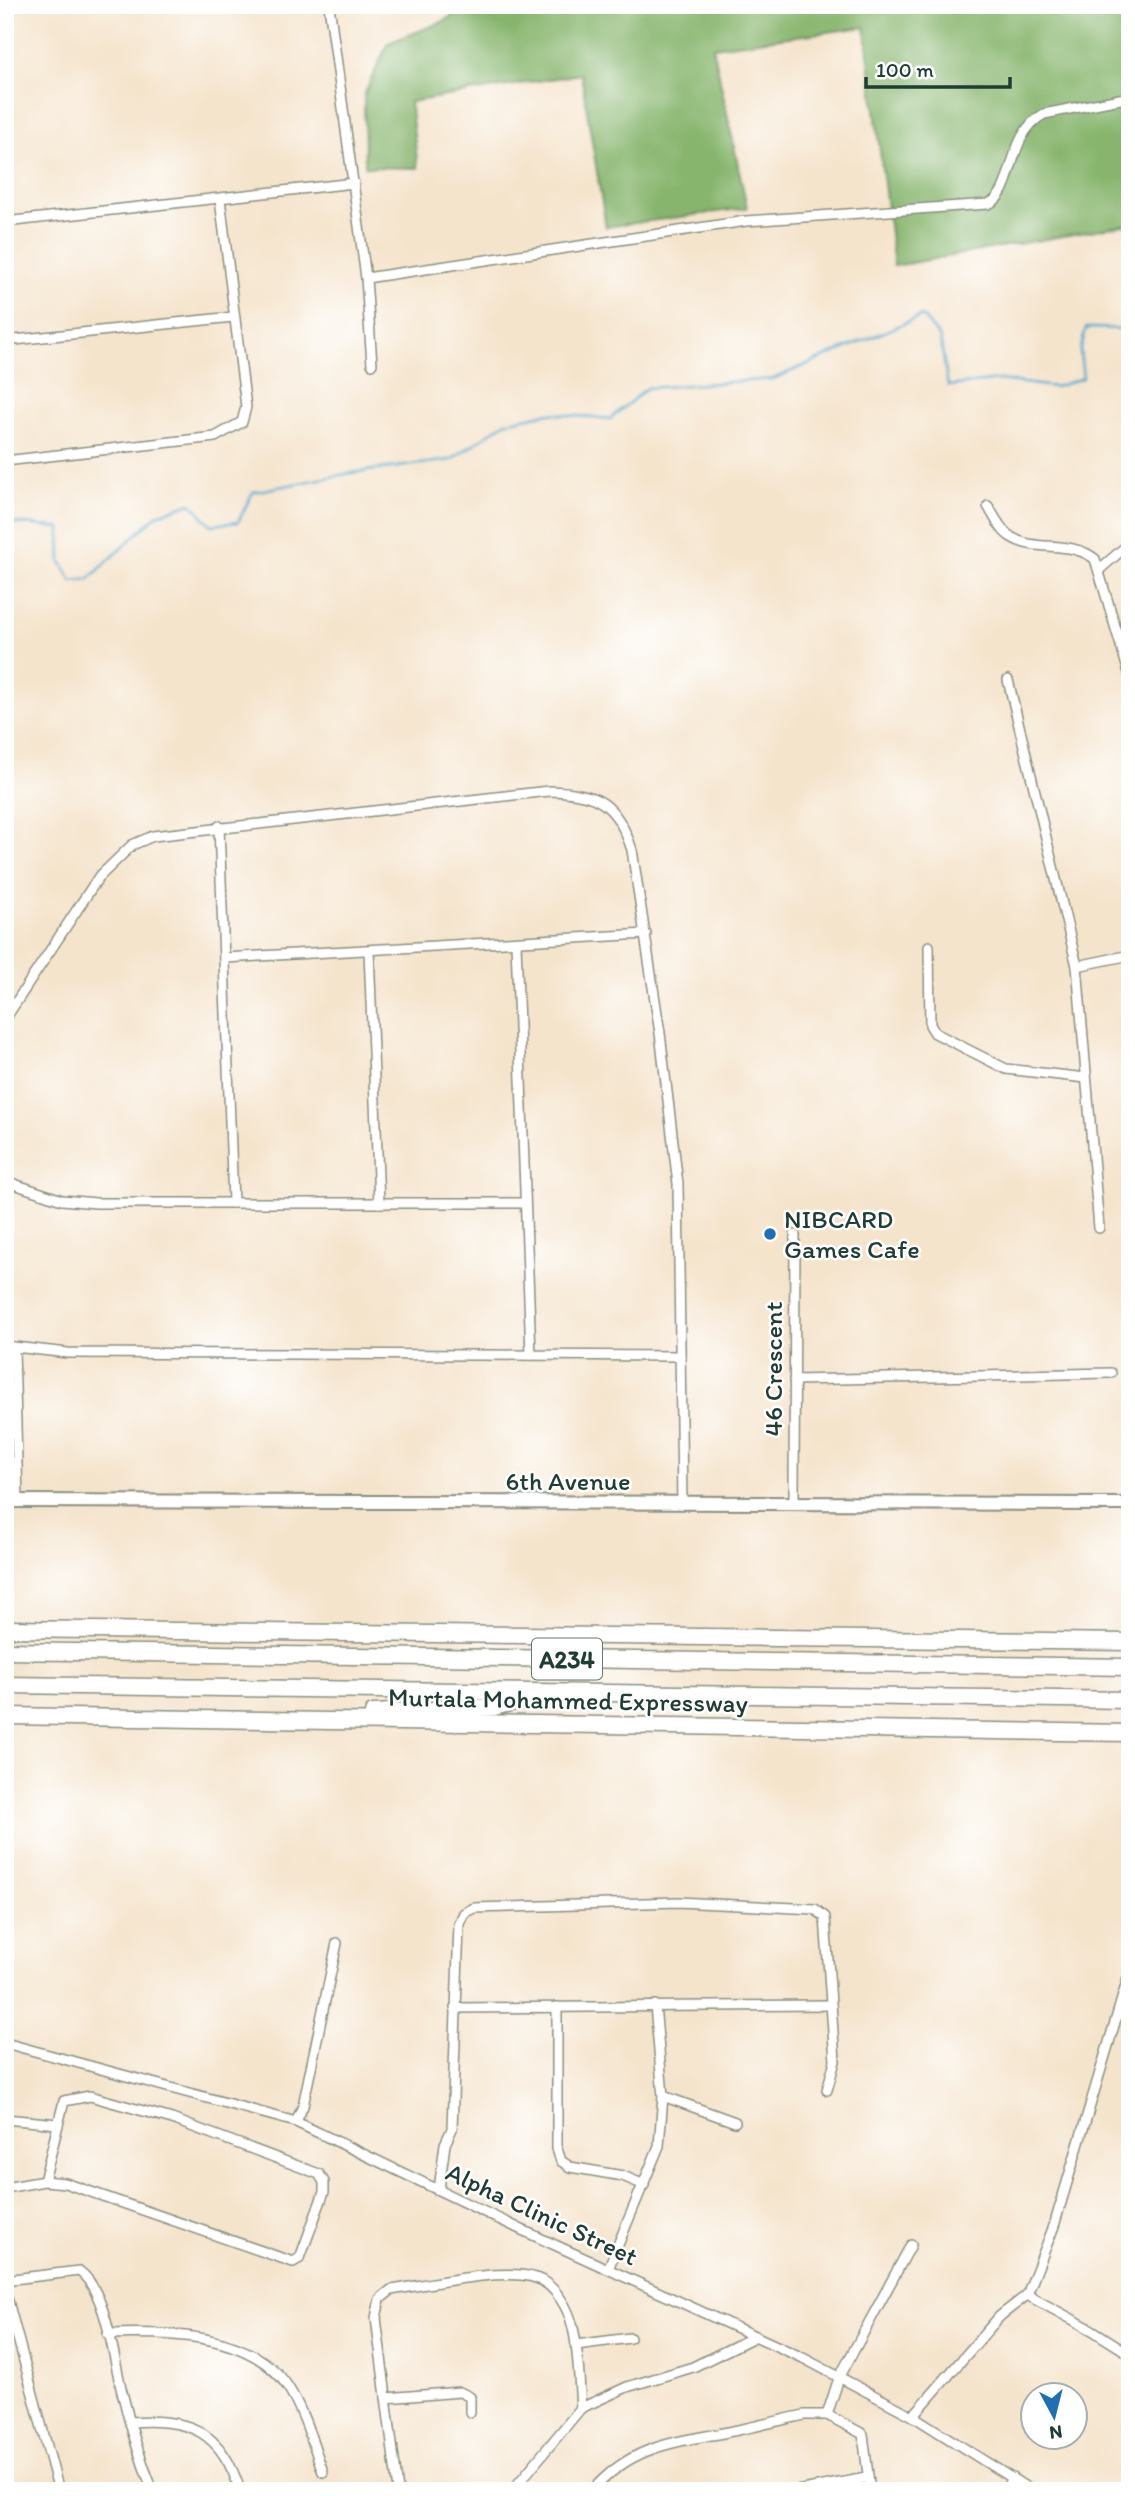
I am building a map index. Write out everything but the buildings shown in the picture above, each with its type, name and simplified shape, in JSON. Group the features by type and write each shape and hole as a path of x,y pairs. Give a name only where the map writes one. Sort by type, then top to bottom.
{"highway":[{"path":"5,1629 1130,1642"},
{"path":"404,1633 504,1658"},
{"name":"Murtala Mohammed Expressway","path":"5,1651 1130,1667"},
{"name":"Murtala Mohammed Expressway","path":"5,1685 1130,1700"},
{"path":"311,1721 383,1712 494,1707 558,1691"},
{"name":"Murtala Mohammed Expressway","path":"5,1716 1130,1732"}],"street":[{"path":"328,5 366,278 372,364"},
{"path":"366,278 746,221 988,204 1001,195 1018,140 1035,118 1130,97"},
{"path":"5,222 354,183"},
{"path":"5,461 215,437 242,422 246,407 220,200"},
{"path":"5,341 233,317"},
{"path":"988,506 1008,535 1027,542 1069,547 1087,553 1100,569 1130,676"},
{"path":"1100,569 1130,543"},
{"path":"1118,629 1130,630"},
{"path":"1008,680 1077,966 1099,1228"},
{"path":"5,1019 98,878 132,845 153,836 219,826 549,791 578,792 600,800 616,813 625,828 646,934 678,1184 682,1504"},
{"path":"219,826 233,1203"},
{"path":"224,958 646,934"},
{"path":"516,943 531,1355"},
{"path":"929,946 930,1025 935,1033 1006,1069 1086,1078"},
{"path":"369,951 380,1203"},
{"path":"1077,966 1130,955"},
{"path":"5,1181 62,1200 524,1203"},
{"name":"46 Crescent","path":"793,1504 794,1235"},
{"path":"12,1502 9,1347 68,1353 680,1356"},
{"path":"794,1380 1111,1373"},
{"name":"6th Avenue","path":"12,1502 1130,1504"},
{"path":"439,2189 445,2144 452,2129 457,1946 464,1913 474,1908 678,1902 815,1909 825,1917 835,2061 827,2090"},
{"path":"296,2122 303,2106 337,1943"},
{"path":"913,2416 1000,2316 1027,2295 1054,2226 1130,1972"},
{"path":"456,2008 831,2005"},
{"path":"608,2269 659,2146 663,2096 655,2006"},
{"path":"557,2007 556,2149 561,2161 570,2167 623,2176 644,2185"},
{"name":"Alpha Clinic Street","path":"5,2043 296,2122 839,2378 913,2416 1032,2491"},
{"path":"5,2188 44,2180 65,2183 293,2263 300,2258 324,2192 324,2182 319,2174 172,2119 90,2096 64,2101 44,2180"},
{"path":"663,2096 735,2122"},
{"path":"5,2119 58,2124"},
{"path":"827,2415 839,2378 911,2245"},
{"path":"5,2280 79,2271 87,2277 108,2334 130,2422 153,2491"},
{"path":"398,2491 376,2318 380,2299 391,2290 510,2274 537,2278 552,2288 565,2307 576,2345 581,2408"},
{"path":"5,2290 10,2327 59,2491"},
{"path":"1027,2295 1130,2354"},
{"path":"108,2334 163,2332 195,2335 228,2345 262,2362 287,2385 323,2472"},
{"path":"512,2491 581,2408 627,2387 692,2367 754,2337"},
{"path":"576,2345 630,2338"},
{"path":"386,2398 460,2392 470,2397 470,2412"},
{"path":"592,2491 603,2477 633,2455 657,2445 804,2415 827,2415 863,2434 866,2478 870,2491"},
{"path":"130,2422 161,2419 201,2430 217,2444 234,2473 240,2491"},
{"path":"797,2491 866,2478"},
{"path":"1004,2491 1012,2478"}],"green space":[{"path":"469,5 1130,5 1130,224 894,266 865,27 713,47 747,208 606,227 581,74 410,102 418,168 365,167 364,95 388,43 442,22"}],"waterway":[{"path":"5,522 60,528 61,562 72,581 89,579 157,515 191,503 211,525 238,522 253,492 351,473 451,460 506,422 547,413 610,419 647,388 773,379 922,316 940,338 948,386 999,380 1055,387 1083,378 1080,352 1086,328 1130,329"}],"place":[{"name":"NIBCARD Games Cafe","path":"770,1234"}]}
